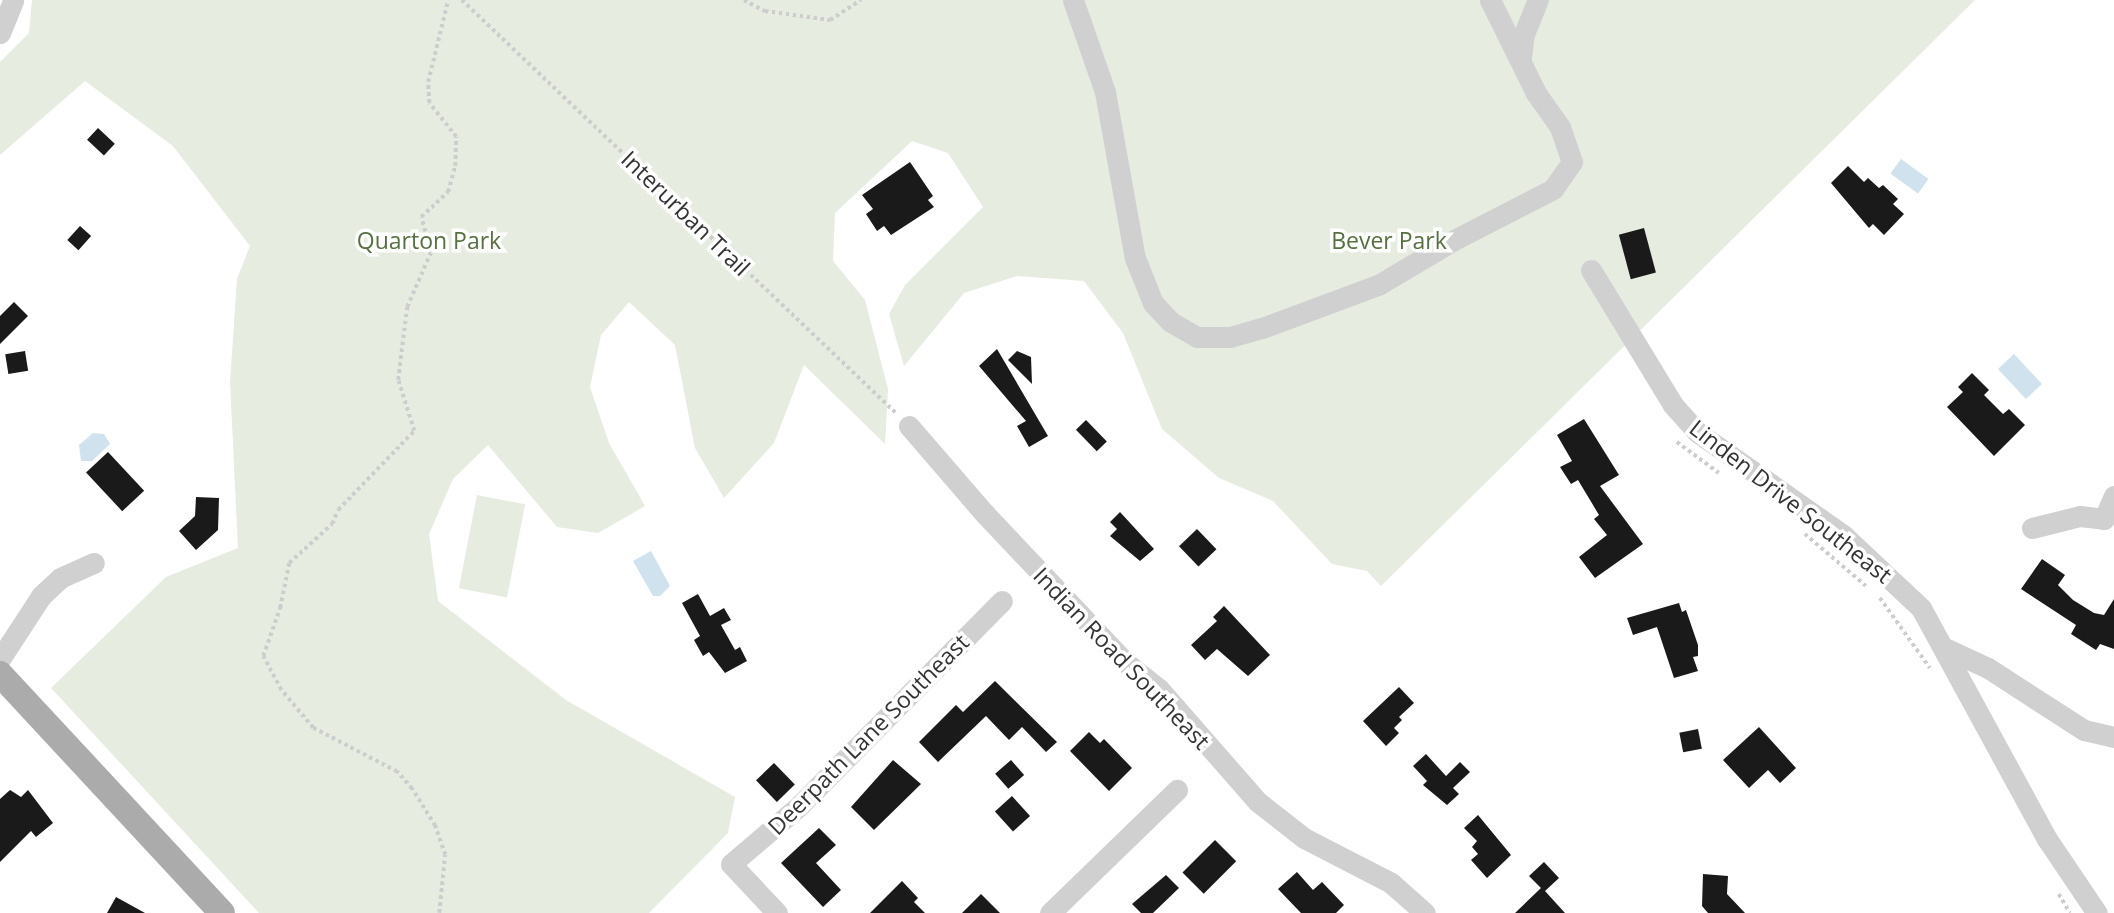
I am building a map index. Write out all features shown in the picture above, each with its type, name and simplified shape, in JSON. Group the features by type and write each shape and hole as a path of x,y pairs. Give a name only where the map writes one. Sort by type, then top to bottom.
{"main road":[{"path":"1,673 219,912"}],"street":[{"path":"0,33 13,0"},
{"path":"1073,0 1105,92 1123,174 1135,258 1153,303 1171,322 1197,337 1230,337 1262,328 1380,284 1452,241 1553,189 1572,162 1560,127 1536,93 1521,57 1490,0"},
{"path":"1521,57 1524,34 1538,0"},
{"name":"Linden Drive Southeast","path":"1591,270 1673,405 1697,432 1774,484 1884,570 1921,608 1947,649 2047,839 2097,913"},
{"name":"Indian Road Southeast","path":"909,426 985,514 1125,662 1158,690 1258,802 1304,838 1391,883 1425,913"},
{"path":"2032,528 2080,516 2104,519 2114,496"},
{"path":"1,673 41,596 60,578 94,563"},
{"name":"Deerpath Lane Southeast","path":"776,913 732,864 800,805 1002,601"},
{"path":"1947,649 1988,668 2084,730 2114,737"},
{"path":"1050,913 1177,790"}],"path":[{"path":"439,913 445,855 435,826 412,789 397,772 313,728 281,690 263,656 280,608 289,563 332,524 338,510 414,431 398,380 407,307 431,252 421,217 448,192 455,166 456,137 429,103 428,82 448,0"},
{"name":"Interurban Trail","path":"462,0 909,426"},
{"path":"744,0 765,11 830,20 860,0"},
{"path":"1677,442 1730,480"},
{"path":"1796,527 1868,587"},
{"path":"1878,596 1932,672"},
{"path":"2058,892 2070,913"}],"green space":[{"path":"32,0 1975,0 1381,586 1367,571 1332,564 1273,501 1219,478 1162,429 1123,333 1084,281 1017,276 964,293 904,366 889,314 905,285 983,207 948,153 912,141 835,213 833,261 865,300 888,389 885,444 804,365 774,443 724,498 695,448 675,345 629,302 601,335 590,387 609,443 645,506 598,533 557,527 488,445 453,479 429,534 438,601 566,700 735,797 728,833 649,913 259,913 51,688 166,577 238,548 230,382 237,279 250,246 173,146 85,81 0,155 0,62 29,33"},
{"path":"477,495 525,504 507,598 459,588"}],"water":[{"path":"1901,159 1929,179 1918,194 1890,174"},
{"path":"2014,354 2042,384 2026,399 1998,369"},
{"path":"93,433 104,434 110,444 92,461 81,461 79,445"},
{"path":"651,551 670,586 660,596 653,596 633,561"}],"building":[{"path":"98,128 115,144 104,155 87,140"},
{"path":"910,162 933,196 928,200 934,207 891,235 884,226 877,231 866,214 873,209 862,195"},
{"path":"1848,166 1864,182 1868,178 1879,188 1883,185 1898,199 1893,204 1904,214 1884,235 1873,224 1869,228 1831,183"},
{"path":"80,226 91,236 78,250 67,240"},
{"path":"1644,228 1656,272 1631,279 1619,235"},
{"path":"14,302 28,316 0,344 0,316"},
{"path":"997,349 1048,436 1029,447 1017,426 1026,421 979,366"},
{"path":"25,351 28,371 8,374 5,354"},
{"path":"1017,351 1031,357 1032,384 1008,360"},
{"path":"1972,373 1989,390 1984,395 2003,414 2009,409 2025,425 1994,456 1947,407 1963,392 1958,387"},
{"path":"1584,419 1619,475 1600,486 1643,544 1595,578 1579,557 1607,535 1594,519 1599,515 1578,480 1571,484 1560,467 1572,461 1557,435"},
{"path":"1086,420 1107,442 1097,451 1076,430"},
{"path":"108,452 144,491 122,511 86,472"},
{"path":"196,497 219,498 218,530 196,550 179,531 195,516"},
{"path":"1120,512 1154,549 1140,561 1110,536 1117,529 1110,522"},
{"path":"1197,529 1216,549 1198,567 1179,546"},
{"path":"2042,559 2065,575 2058,585 2073,600 2094,613 2104,615 2114,599 2114,649 2100,644 2096,650 2071,634 2076,625 2021,589"},
{"path":"698,594 710,616 724,608 731,620 721,625 735,650 740,647 747,661 725,673 709,652 703,656 694,640 700,636 682,603"},
{"path":"1679,603 1682,612 1686,610 1698,645 1698,656 1693,657 1698,671 1674,678 1657,627 1633,635 1627,618"},
{"path":"1224,606 1270,655 1248,676 1217,649 1205,660 1191,645 1217,621 1213,617"},
{"path":"995,681 1057,742 1046,752 1022,727 1009,740 986,716 938,762 919,742 956,705 963,712"},
{"path":"1399,687 1414,703 1399,717 1402,720 1394,728 1399,733 1386,746 1363,721"},
{"path":"1759,727 1796,768 1780,783 1768,770 1749,788 1723,760"},
{"path":"1698,729 1702,749 1683,752 1679,733"},
{"path":"1089,732 1100,743 1104,739 1132,768 1109,791 1070,751"},
{"path":"1426,754 1446,776 1460,762 1470,772 1453,788 1459,794 1447,805 1423,785 1427,781 1413,766"},
{"path":"893,760 921,784 874,830 851,807"},
{"path":"1011,760 1024,775 1008,789 995,774"},
{"path":"774,763 795,785 777,802 756,780"},
{"path":"10,790 21,797 28,790 53,823 36,837 31,831 0,862 0,799"},
{"path":"1012,796 1030,816 1013,831 995,811"},
{"path":"1478,815 1511,855 1487,878 1471,860 1478,854 1472,847 1477,841 1464,828"},
{"path":"819,828 836,845 816,863 841,890 823,907 781,863"},
{"path":"1215,840 1236,861 1204,894 1182,873"},
{"path":"1544,862 1559,878 1545,891 1565,913 1515,913 1541,888 1529,876"},
{"path":"1297,872 1313,890 1322,882 1344,905 1336,913 1301,913 1278,889"},
{"path":"1703,874 1728,876 1727,894 1745,913 1708,913 1702,906"},
{"path":"1166,875 1179,888 1153,913 1141,913 1132,904"},
{"path":"902,881 918,898 914,902 925,913 870,913"},
{"path":"981,894 1000,913 962,913"},
{"path":"116,897 145,913 107,913"}],"park label":[{"name":"Quarton Park","path":"429,240"},
{"name":"Bever Park","path":"1389,240"}]}
